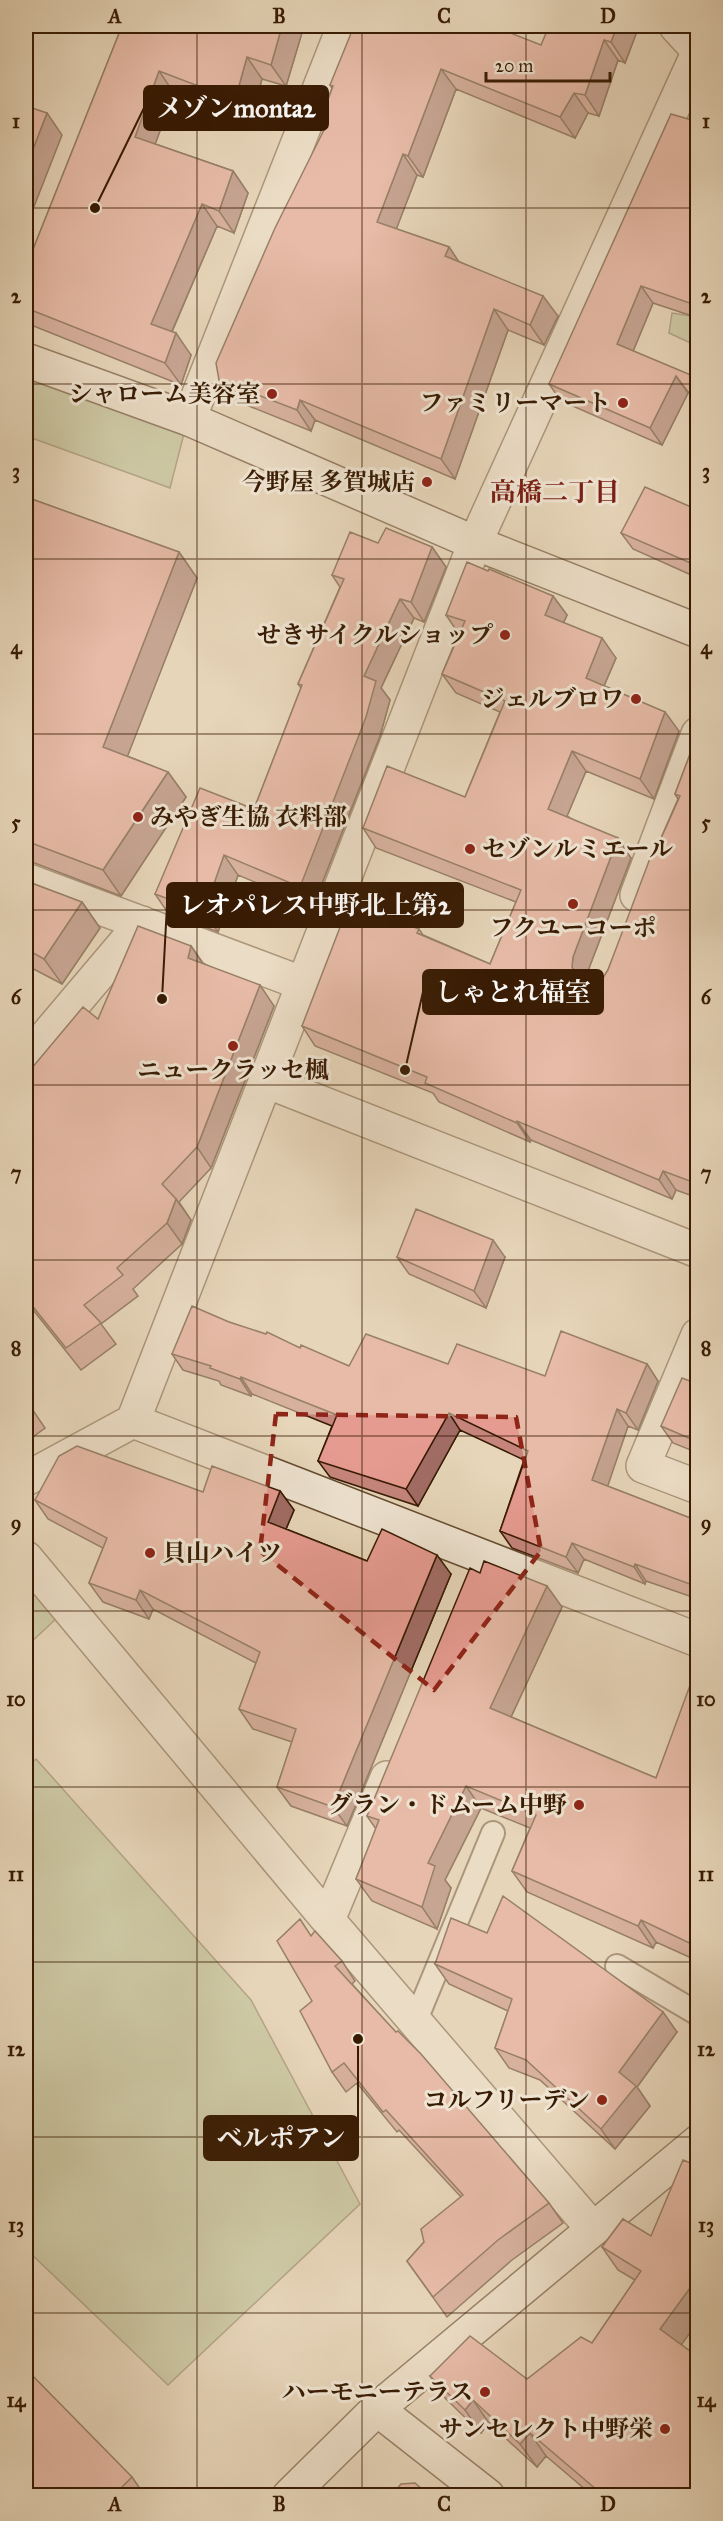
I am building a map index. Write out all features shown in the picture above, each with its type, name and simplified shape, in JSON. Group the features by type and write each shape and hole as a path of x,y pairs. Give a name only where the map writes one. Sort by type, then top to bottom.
{"street":[{"path":"189,419 344,26"},
{"path":"26,1479 133,1421 476,543 698,52 676,26"},
{"path":"26,360 189,419 476,543 698,631"},
{"path":"628,918 698,734"},
{"path":"26,880 304,984"},
{"path":"26,1060 142,923"},
{"path":"266,1081 698,1251"},
{"path":"698,1335 643,1466 698,1487"},
{"path":"133,1421 475,1566 698,1640"},
{"path":"26,1558 328,1920 593,2229"},
{"path":"328,1920 397,1754"},
{"path":"289,2496 377,2409 698,2142"},
{"path":"377,2409 488,2496"}],"lane":[{"path":"415,2022 493,1833"},
{"path":"617,1966 698,2014"}],"highlighted area":[{"path":"276,1414 516,1417 541,1551 434,1690 260,1551"}],"green space":[{"path":"672,313 697,317 697,346 669,333"},
{"path":"35,367 187,422 170,488 26,436 26,395"},
{"path":"26,1577 60,1615 26,1647"},
{"path":"36,1759 251,2000 360,2204 168,2385 26,2249 26,1768"}],"building":[{"path":"122,26 282,26 271,65 247,57 235,100 159,71 135,137 233,171 219,211 202,204 151,324 176,333 165,363 26,308 26,266"},
{"path":"354,26 493,26 541,45 549,26 617,26 611,42 604,40 585,95 574,93 560,117 441,69 408,156 403,154 377,222 449,247 445,256 543,296 530,325 494,309 441,459 300,400 297,410 219,380 216,363 275,228 327,124 320,121 333,86 330,85"},
{"path":"26,106 47,113 26,167"},
{"path":"671,114 695,121 698,125 698,224 692,242 698,244 698,306 641,286 617,344 698,378 698,405 676,376 650,428 549,384"},
{"path":"645,487 698,510 698,565 621,533"},
{"path":"26,497 179,552 103,747 168,772 103,870 26,841"},
{"path":"386,528 432,547 411,602 400,599 364,676 376,681 366,717 300,887 224,855 204,912 155,894 200,788 254,809 302,685 298,684 344,579 332,575 350,532 378,543"},
{"path":"467,562 553,596 545,615 602,638 586,678 665,712 640,779 572,751 548,809 618,838 573,957 572,967 576,976 583,981 594,982 603,978 608,970 652,853 654,854 680,796 675,794 698,733 698,1184 663,1171 659,1180 517,1121 517,1123 425,1083 427,1077 302,1026 349,904 419,929 417,933 490,964 521,890 363,828 387,766 465,797 505,701 442,674 465,621 446,615"},
{"path":"26,881 82,902 44,959 26,949"},
{"path":"138,926 191,946 188,958 260,985 197,1147 162,1184 176,1199 167,1223 117,1268 123,1275 84,1305 101,1323 66,1348 26,1298 26,1075 83,1007 98,1019"},
{"path":"416,1209 493,1240 474,1291 397,1257"},
{"path":"192,1306 229,1322 266,1334 267,1332 300,1348 301,1345 349,1366 366,1334 448,1364 457,1344 545,1376 561,1331 647,1364 626,1413 617,1409 592,1480 698,1521 698,1587 635,1564 634,1567 572,1543 566,1557 500,1531 528,1451 449,1413 406,1489 318,1461 337,1415 241,1377 240,1379 210,1368 211,1366 172,1354"},
{"path":"682,1378 698,1384 698,1442 661,1426"},
{"path":"26,1400 33,1411 26,1417"},
{"path":"77,1446 203,1492 212,1466 280,1491 268,1522 367,1561 382,1529 437,1555 333,1807 277,1787 296,1729 239,1709 260,1652 140,1590 136,1600 89,1583 107,1538 35,1500 59,1456"},
{"path":"484,1561 547,1586 490,1708 656,1778 696,1669 698,1669 698,1947 641,1920 638,1926 512,1871 536,1815 466,1786 428,1863 435,1866 422,1907 356,1879 379,1820 367,1816 470,1568 480,1573"},
{"path":"503,1896 663,2012 619,2072 636,2086 601,2129 526,2060 495,2048 512,1999 435,1964 451,1918 487,1933"},
{"path":"300,1919 311,1936 315,1931 342,1961 335,1966 396,2032 398,2031 421,2054 549,2203 498,2240 433,2297 407,2261 424,2242 421,2229 463,2195 386,2110 383,2112 344,2063 332,2072 300,2011 312,2001 277,1941"},
{"path":"683,2160 698,2166 698,2277 660,2329 698,2357 698,2496 639,2496 633,2490 626,2496 604,2496 530,2433 520,2444 473,2400 465,2410 430,2376 470,2336 527,2379 581,2337 592,2343 641,2271 602,2247 623,2219 651,2236"},
{"path":"26,2369 132,2477 113,2496 26,2496"},
{"path":"415,2483 430,2496 391,2496 401,2484"}],"place":[{"name":"メゾンmonta2","path":"95,208"},
{"name":"シャローム美容室","path":"272,394"},
{"name":"ファミリーマート","path":"623,403"},
{"name":"今野屋 多賀城店","path":"427,482"},
{"name":"せきサイクルショップ","path":"505,635"},
{"name":"ジェルブロワ","path":"636,699"},
{"name":"みやぎ生協 衣料部","path":"138,817"},
{"name":"セゾンルミエール","path":"470,849"},
{"name":"フクユーコーポ","path":"573,904"},
{"name":"レオパレス中野北上第2","path":"162,999"},
{"name":"ニュークラッセ楓","path":"233,1046"},
{"name":"しゃとれ福室","path":"405,1070"},
{"name":"貝山ハイツ","path":"150,1553"},
{"name":"グラン・ドムーム中野","path":"579,1805"},
{"name":"ベルポアン","path":"358,2039"},
{"name":"コルフリーデン","path":"602,2100"},
{"name":"ハーモニーテラス","path":"485,2392"},
{"name":"サンセレクト中野栄","path":"665,2429"}],"district":[{"name":"高橋二丁目","path":"555,492"}]}
